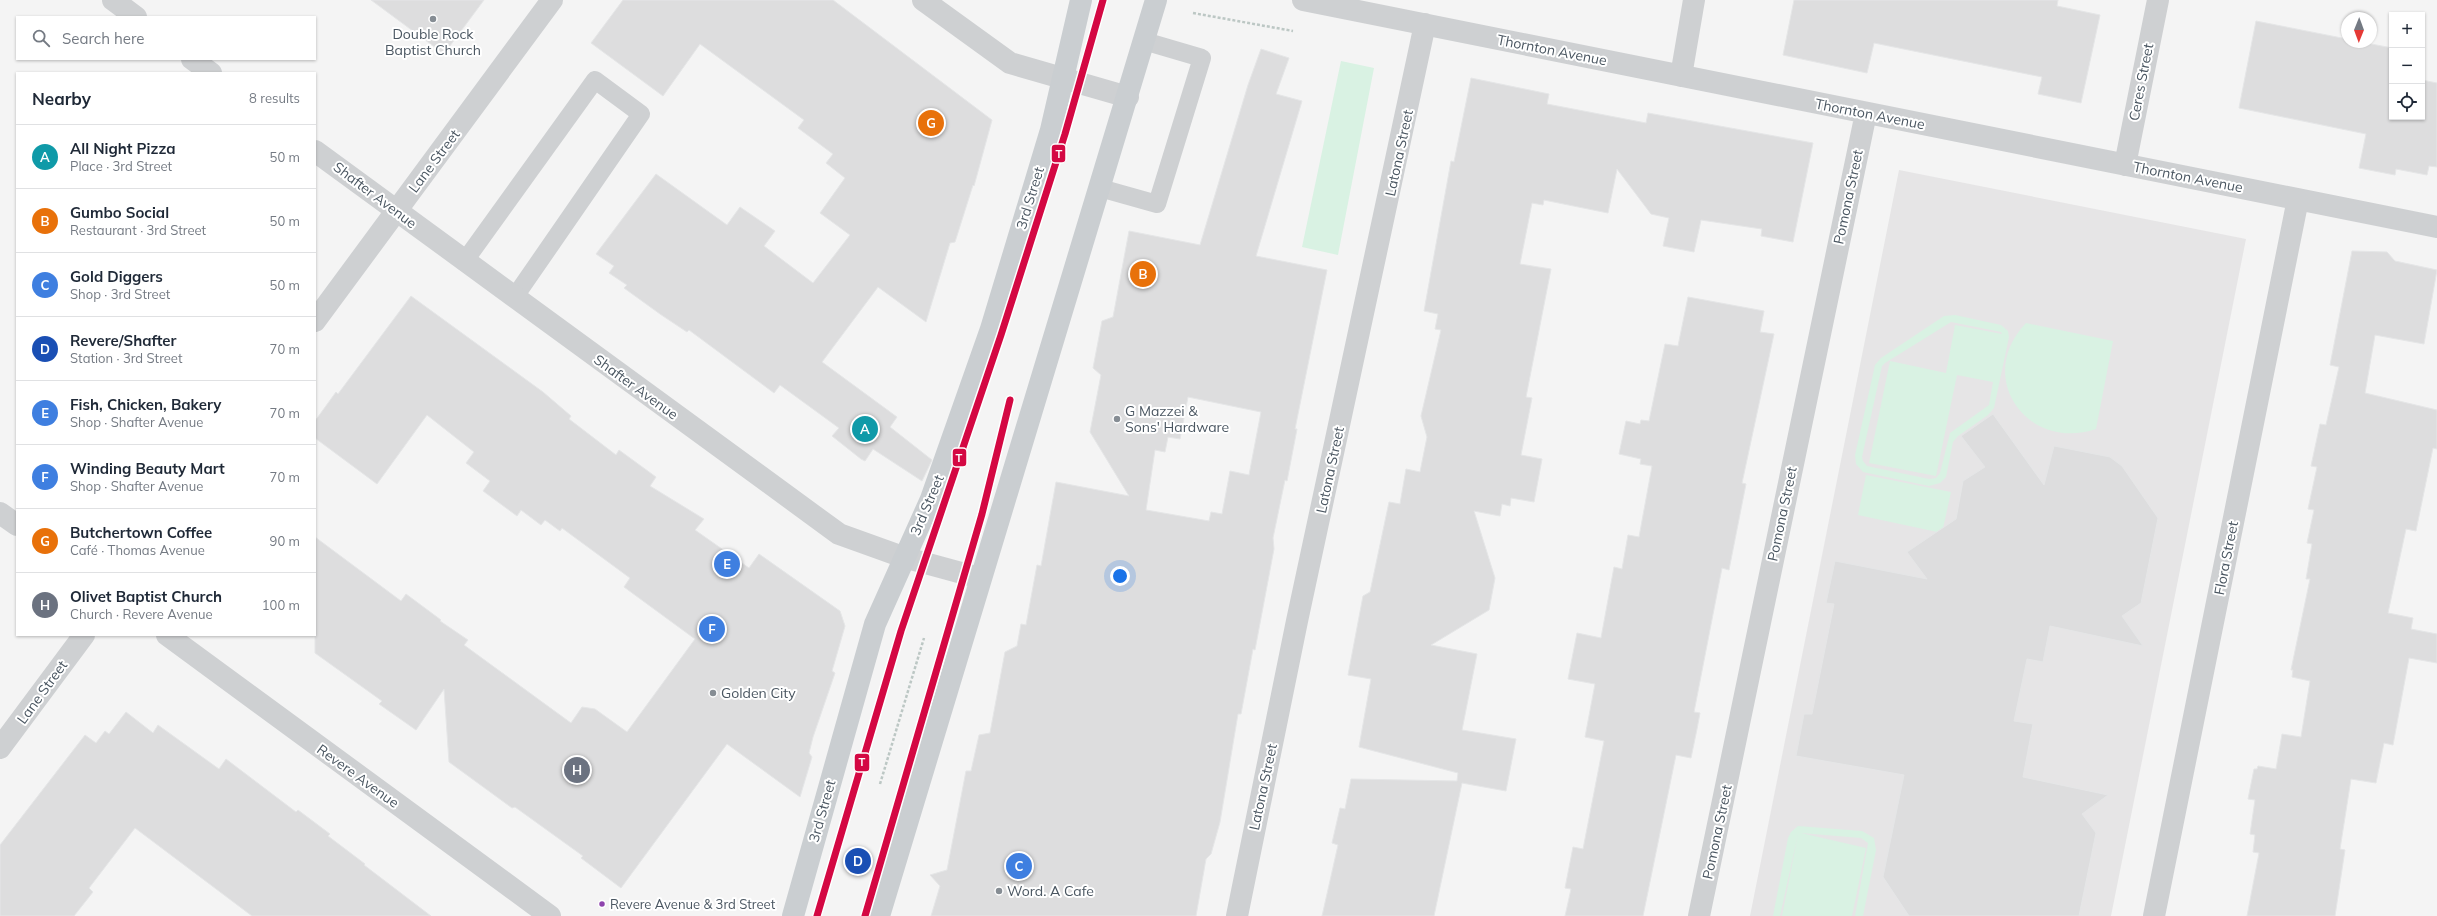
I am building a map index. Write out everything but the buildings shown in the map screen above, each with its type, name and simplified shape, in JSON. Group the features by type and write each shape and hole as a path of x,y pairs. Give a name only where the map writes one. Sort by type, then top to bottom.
{"main road":[{"name":"3rd Street","path":"792,916 875,624 904,557 932,499 990,329 1050,130 1081,0"},
{"path":"879,916 980,578 1128,97 1156,0"}],"street":[{"path":"113,0 135,16"},
{"name":"Lane Street","path":"316,320 552,0"},
{"path":"924,0 1010,63 1062,80 1128,97"},
{"name":"Thornton Avenue","path":"1303,0 2437,227"},
{"path":"1681,76 1694,0"},
{"name":"Ceres Street","path":"2125,165 2158,0"},
{"name":"Latona Street","path":"1237,916 1297,621 1425,24"},
{"path":"193,60 210,72"},
{"name":"Pomona Street","path":"1699,916 1866,113"},
{"name":"Shafter Avenue","path":"316,152 464,262 839,534 904,557 980,578"},
{"name":"Flora Street","path":"2154,916 2298,199"},
{"path":"0,513 16,524"},
{"name":"Lane Street","path":"0,748 83,636"},
{"name":"Revere Avenue","path":"168,636 550,916"}],"lane":[{"path":"1100,188 1157,204 1202,58 1144,41"},
{"path":"464,262 595,80 641,114 514,298"}],"path":[{"path":"880,784 924,638"}],"shaded area":[{"path":"1899,170 2246,239 2111,916 1750,916"}],"green space":[{"path":"1341,61 1374,68 1338,255 1302,247"},
{"path":"1955,315 2001,325 2008,331 2009,337 1994,408 1988,415 1958,436 1953,442 1946,477 1940,483 1929,486 1863,472 1856,464 1855,455 1875,365 1881,358 1944,316","holes":["1951,322 2001,332 2002,334 1955,325 1946,373 1890,361 1869,463 1936,476 1957,375 1993,382 1989,405 1950,433 1940,473 1936,478 1929,479 1867,466 1862,457 1882,366"]},
{"path":"2026,323 2113,341 2096,429 2071,433 2049,430 2030,420 2016,405 2007,386 2005,366 2011,344"},
{"path":"1866,475 1951,492 1942,533 1858,515"},
{"path":"1798,826 1862,831 1874,838 1876,850 1863,916 1855,916 1868,843 1861,838 1801,833 1866,848 1852,916 1782,916 1798,834 1780,916 1773,916 1788,838 1791,832"}],"transit line":[{"name":"T","path":"817,916 901,631 1001,335 1065,134 1103,0"},
{"name":"T","path":"865,916 982,514 1010,400"}],"place":[{"name":"Double Rock Baptist Church","path":"433,19"},
{"name":"Butchertown Coffee","path":"931,123"},
{"name":"Gumbo Social","path":"1143,274"},
{"name":"G Mazzei & Sons' Hardware","path":"1117,419"},
{"name":"All Night Pizza","path":"865,429"},
{"name":"Fish, Chicken, Bakery","path":"727,564"},
{"name":"Winding Beauty Mart","path":"712,629"},
{"name":"Golden City","path":"713,693"},
{"name":"Olivet Baptist Church","path":"577,770"},
{"name":"Revere/Shafter","path":"858,861"},
{"name":"Gold Diggers","path":"1019,866"},
{"name":"Word. A Cafe","path":"999,891"},
{"name":"Revere Avenue & 3rd Street","path":"602,904"}]}
